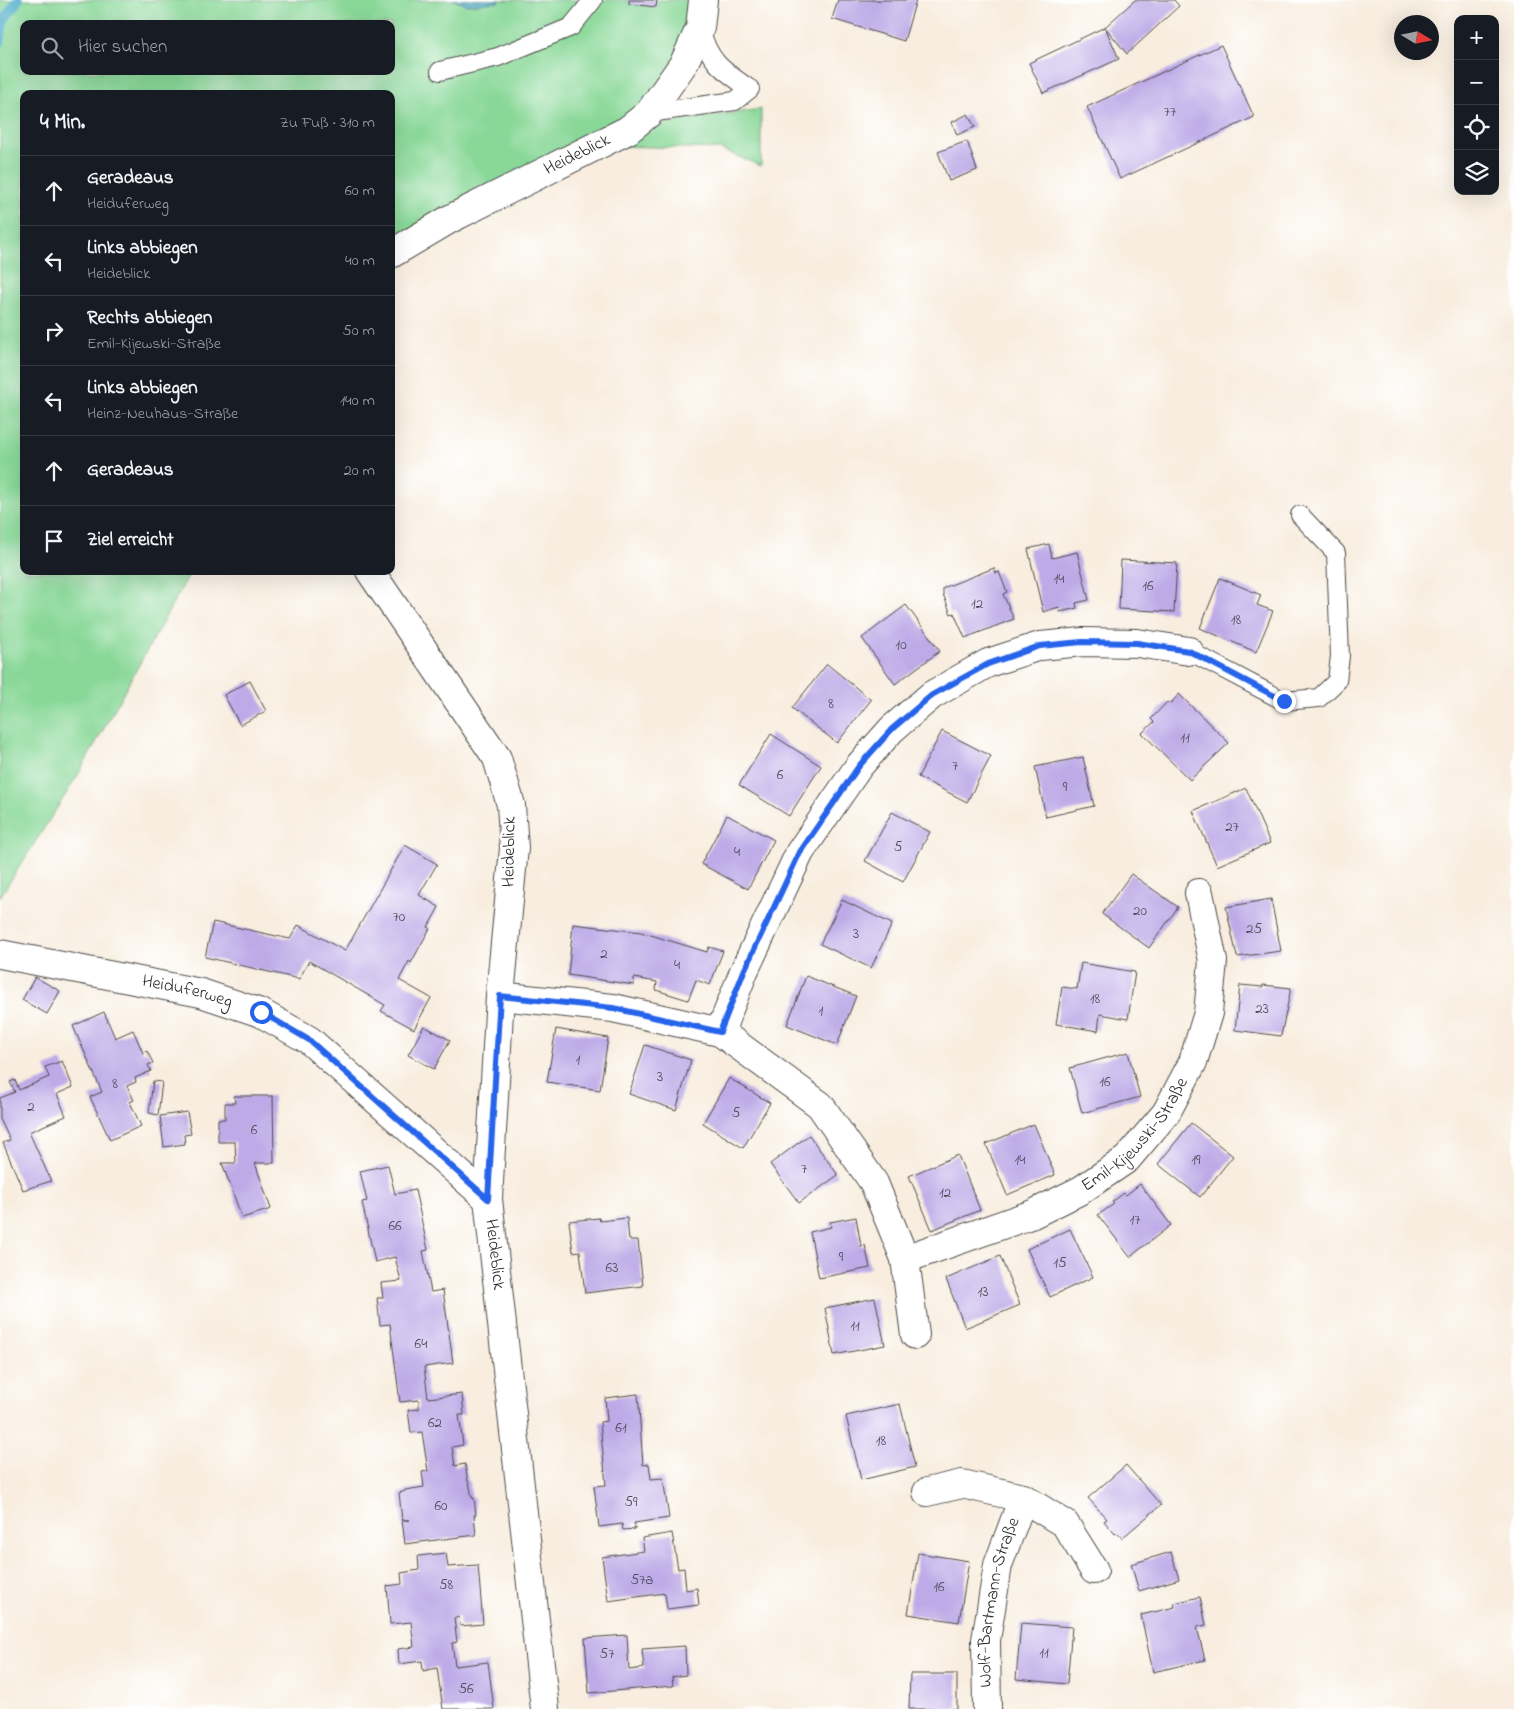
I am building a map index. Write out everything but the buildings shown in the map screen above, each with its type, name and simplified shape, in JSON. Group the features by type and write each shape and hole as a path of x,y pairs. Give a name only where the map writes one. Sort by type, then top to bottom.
{"street":[{"name":"Heideblick","path":"395,252 450,218 628,130 649,113 684,63 700,28 703,0"},
{"name":"Heideblick","path":"373,575 497,758 511,805 514,848 500,996 488,1199 545,1709"},
{"path":"720,1032 744,971 800,852 859,766 892,729 932,695 988,664 1040,646 1082,642 1137,643 1189,651"},
{"name":"Emil-Kijewski-Straße","path":"906,1259 1033,1214 1081,1190 1127,1159 1166,1113 1193,1062 1208,1013 1213,961 1199,893"},
{"name":"Heiduferweg","path":"0,954 201,993 261,1012 309,1040 488,1199"},
{"path":"500,996 613,1008 720,1032 820,1105 874,1182 906,1259 915,1335"},
{"name":"Wolf-Bartmann-Straße","path":"927,1492 962,1484 1023,1498 1065,1524 1094,1570"},
{"name":"Wolf-Bartmann-Straße","path":"987,1709 986,1640 998,1565 1023,1498"}],"lane":[{"path":"440,71 498,57 571,27 593,0"},
{"path":"649,113 735,101 750,89 720,69 711,58 700,28"},
{"path":"1189,651 1284,701 1319,698 1337,681 1340,656 1336,553 1300,515"}],"green space":[{"path":"0,0 703,0 649,113 395,259 395,90 20,90 20,575 189,575 78,775 0,897"},
{"path":"761,109 761,166 720,149 614,146 670,122"}],"water":[{"path":"453,0 500,0 498,2 468,5"}],"waterway":[{"path":"0,42 3,21 18,0"}],"route":[{"path":"261,1012 309,1040 488,1199 500,996 613,1008 720,1032 744,971 800,852 859,766 892,729 932,695 988,664 1040,646 1082,642 1137,643 1189,651 1284,701"}]}
